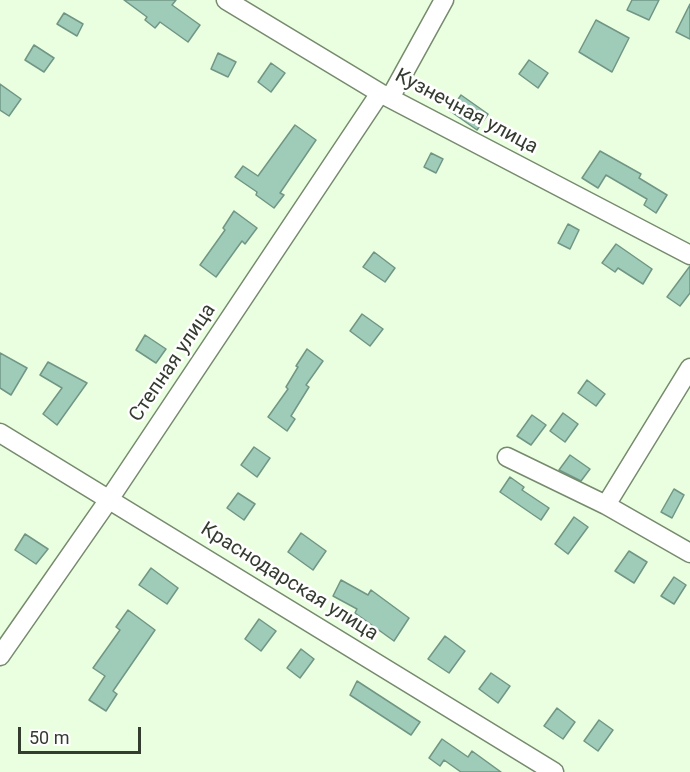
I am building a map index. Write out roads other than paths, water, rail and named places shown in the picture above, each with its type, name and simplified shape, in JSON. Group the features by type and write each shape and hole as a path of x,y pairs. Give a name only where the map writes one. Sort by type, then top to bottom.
{"street":[{"name":"Кузнечная улица","path":"226,0 385,95 690,255"},
{"name":"Степная улица","path":"0,656 385,95 444,0"},
{"path":"606,505 690,368"},
{"name":"Краснодарская улица","path":"0,433 110,498 554,772"},
{"path":"507,457 606,505 690,552"}]}
